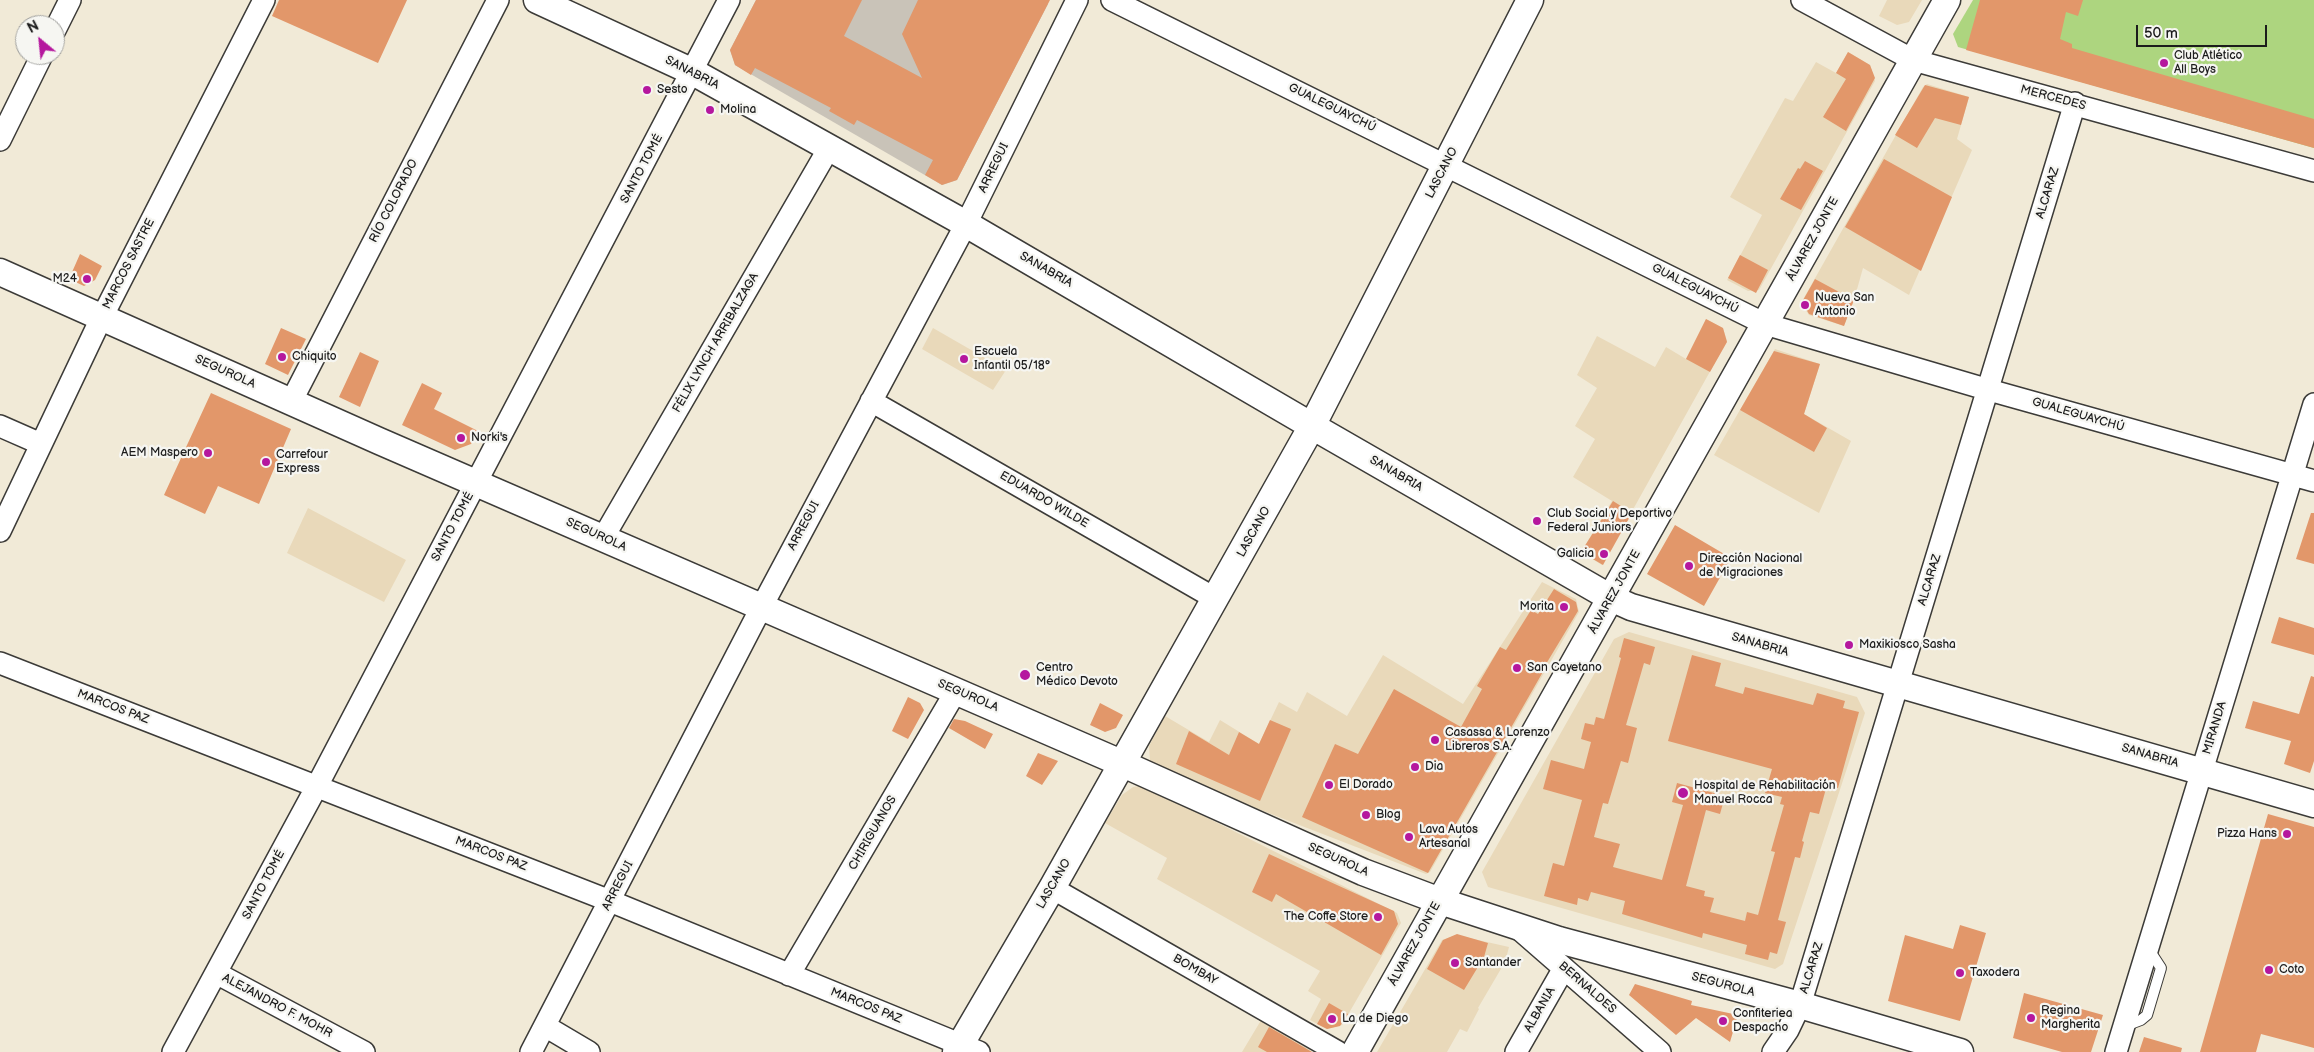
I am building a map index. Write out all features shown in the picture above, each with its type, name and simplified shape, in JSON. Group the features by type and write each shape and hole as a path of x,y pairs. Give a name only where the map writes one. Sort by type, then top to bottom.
{"street":[{"path":"62,15 70,0"},
{"name":"MARCOS SASTRE","path":"0,531 102,317 264,0"},
{"name":"RÍO COLORADO","path":"291,402 498,0"},
{"name":"SANABRIA","path":"537,0 693,72 966,224 1611,598 1654,615 2314,804"},
{"name":"SANTO TOMÉ","path":"173,1052 317,786 693,72 729,0"},
{"name":"ARREGUI","path":"531,1052 761,608 966,224 1077,0"},
{"name":"GUALEGUAYCHÚ","path":"1112,0 1766,324 1989,390 2314,481"},
{"name":"LASCANO","path":"965,1050 1121,763 1216,599 1312,426 1530,0"},
{"name":"MERCEDES","path":"1802,0 1913,60 2075,103 2314,171"},
{"name":"ÁLVAREZ JONTE","path":"1355,1052 1948,0"},
{"path":"0,140 37,65"},
{"name":"ALCARAZ","path":"1773,1052 1788,1030 1800,1005 2075,103"},
{"name":"FÉLIX LYNCH ARRIBALZAGA","path":"603,538 829,148"},
{"name":"SEGUROLA","path":"0,272 761,608 1121,763 1363,872 1440,901 1620,958 1800,1005 1960,1052"},
{"name":"EDUARDO WILDE","path":"871,401 1216,599"},
{"name":"MIRANDA","path":"2116,1052 2314,404"},
{"path":"0,426 41,444"},
{"name":"MARCOS PAZ","path":"0,662 610,901 965,1050"},
{"name":"CHIRIGUANOS","path":"789,975 956,691"},
{"name":"BOMBAY","path":"1052,888 1338,1052"},
{"name":"BERNALDES","path":"1514,924 1660,1052"},
{"name":"ALBANIA","path":"1516,1052 1564,968"},
{"name":"ALEJANDRO F. MOHR","path":"216,973 364,1052"},
{"path":"545,1026 589,1052"}],"shaded area":[{"path":"756,0 1046,0 1048,4 957,180 942,185 735,65 730,50"},
{"path":"1887,0 1922,0 1909,22 1897,25 1879,16"},
{"path":"1848,52 1870,65 1875,81 1759,290 1748,291 1727,280 1762,215 1730,197 1785,98 1793,101 1816,62 1836,73"},
{"path":"1927,84 1969,97 1957,139 1972,150 1909,295 1863,268 1844,326 1809,315 1801,303 1923,87"},
{"path":"1706,319 1723,328 1727,341 1602,565 1581,552 1612,501 1573,477 1595,439 1575,426 1597,388 1577,375 1597,336 1655,367 1666,347 1686,359"},
{"name":"Escuela Infantil 05/18°","path":"933,328 1006,370 993,390 922,349"},
{"path":"1775,349 1820,364 1804,414 1851,441 1819,513 1714,455"},
{"path":"308,508 406,560 384,602 287,553"},
{"path":"1542,582 1576,599 1579,612 1430,872 1426,874 1160,771 1150,760 1149,746 1165,716 1209,742 1220,720 1259,744 1279,702 1297,712 1307,692 1347,716 1383,655 1463,704"},
{"name":"Hospital de Rehabilitación Manuel Rocca","path":"1629,632 1857,697 1865,713 1783,964 1775,969 1488,887 1482,872 1614,639"},
{"path":"1133,787 1146,787 1397,913 1401,923 1342,1025 1327,1029 1310,1020 1321,999 1308,991 1320,971 1157,879 1167,858 1105,823 1122,795"},
{"path":"1456,935 1509,947 1505,962 1478,1008 1467,1032 1460,1029 1447,1052 1377,1052 1442,940"},
{"path":"1263,1017 1311,1051 1312,1052 1242,1052"}],"green space":[{"name":"Club Atlético All Boys","path":"1973,0 2314,0 2314,148 1958,47 1953,34"}],"building":[{"path":"279,0 407,0 378,63 272,16"},
{"path":"756,0 862,0 844,36 922,78 902,34 918,0 1050,0 957,180 942,185 925,175 933,160 857,120 854,125 829,111 831,108 755,68 751,75 735,65 730,50"},
{"path":"1980,0 2083,0 2078,16 2066,12 2060,39 2072,44 2072,48 2314,119 2314,148 1966,50"},
{"path":"1848,52 1870,65 1875,78 1846,131 1823,117 1846,79 1836,73"},
{"path":"1925,85 1969,97 1961,125 1935,118 1917,148 1895,135"},
{"path":"1884,159 1952,197 1921,271 1845,227"},
{"path":"1805,161 1823,171 1801,210 1780,199 1798,168 1800,169"},
{"path":"80,254 102,266 95,280 84,286 69,279"},
{"path":"1740,255 1768,270 1756,293 1728,278"},
{"path":"1815,279 1854,300 1844,326 1809,314 1802,302"},
{"path":"1706,319 1723,328 1727,342 1710,372 1686,359"},
{"name":"Chiquito","path":"281,328 306,339 288,375 265,364"},
{"path":"1774,351 1820,364 1804,414 1827,428 1814,452 1740,410"},
{"path":"360,352 379,361 360,407 339,397"},
{"path":"422,383 442,393 434,409 478,431 471,444 455,450 402,425"},
{"path":"211,393 291,429 259,504 218,486 205,514 164,495"},
{"path":"1613,501 1632,513 1603,565 1581,552"},
{"path":"2311,513 2314,513 2314,564 2296,559"},
{"name":"Dirección Nacional de Migraciones","path":"1675,525 1731,558 1704,606 1647,574"},
{"path":"1554,589 1576,602 1578,611 1543,669 1428,873 1302,817 1335,744 1358,754 1394,689 1461,727 1482,689 1477,686 1500,647 1506,650 1531,610 1538,614"},
{"path":"2279,617 2314,628 2314,655 2271,643"},
{"path":"1624,638 1655,647 1650,665 1644,663 1626,725 1637,728 1628,763 1621,761 1608,804 1603,803 1594,837 1620,844 1613,867 1662,880 1683,805 1672,802 1677,783 1725,796 1720,814 1706,810 1686,886 1705,891 1704,896 1714,898 1710,912 1745,921 1747,912 1758,915 1775,852 1771,851 1784,805 1780,804 1782,797 1765,793 1772,769 1668,741 1692,655 1721,663 1715,686 1743,694 1745,687 1813,705 1817,693 1845,701 1843,708 1859,712 1838,788 1827,785 1819,814 1810,812 1802,841 1804,842 1800,858 1795,857 1778,920 1786,922 1777,954 1770,952 1768,960 1745,954 1747,945 1703,933 1702,938 1622,914 1625,901 1591,892 1588,901 1578,898 1577,905 1544,896 1553,863 1564,866 1582,800 1543,789 1551,760 1584,769 1591,742 1581,739 1585,723 1594,725 1596,717 1604,719 1621,658 1619,657"},
{"path":"2311,676 2314,677 2314,761 2310,773 2284,764 2291,741 2245,728 2253,701 2299,714"},
{"path":"908,697 920,703 924,710 908,739 892,731"},
{"path":"1100,703 1123,715 1116,728 1105,732 1090,725"},
{"path":"954,719 965,721 993,734 985,749 949,728"},
{"path":"1270,720 1291,729 1260,801 1176,764 1189,731 1229,755 1239,732 1259,744"},
{"path":"1038,753 1058,761 1042,785 1026,776"},
{"name":"Coto","path":"2268,814 2314,827 2314,1048 2261,1034 2256,1052 2200,1052"},
{"path":"1269,854 1394,911 1398,924 1381,955 1276,894 1272,902 1252,892"},
{"path":"1960,925 1986,933 1960,1021 1888,1001 1905,935 1953,949"},
{"name":"Santander","path":"1457,934 1488,943 1484,957 1464,990 1427,969 1443,940"},
{"path":"1635,984 1692,1001 1691,1005 1738,1015 1730,1042 1696,1018 1676,1035 1629,995"},
{"path":"2024,993 2103,1015 2091,1052 2062,1052 2013,1038"},
{"name":"La de Diego","path":"1329,1003 1348,1014 1340,1026 1327,1029 1317,1024"},
{"path":"1269,1027 1312,1052 1267,1052 1258,1047"},
{"path":"2144,1037 2182,1048 2181,1052 2139,1052"}],"place":[{"name":"Club Atlético All Boys","path":"2164,63"},
{"name":"Sesto","path":"647,90"},
{"name":"Molina","path":"710,110"},
{"name":"M24","path":"87,279"},
{"name":"Nueva San Antonio","path":"1805,305"},
{"name":"Chiquito","path":"282,357"},
{"name":"Escuela Infantil 05/18°","path":"964,359"},
{"name":"Norki's","path":"461,438"},
{"name":"AEM Maspero","path":"208,453"},
{"name":"Carrefour Express","path":"266,462"},
{"name":"Club Social y Deportivo Federal Juniors","path":"1537,521"},
{"name":"Galicia","path":"1604,554"},
{"name":"Dirección Nacional de Migraciones","path":"1689,566"},
{"name":"Morita","path":"1564,607"},
{"name":"Maxikiosco Sasha","path":"1849,645"},
{"name":"San Cayetano","path":"1517,668"},
{"name":"Centro Médico Devoto","path":"1025,675"},
{"name":"Casassa & Lorenzo Libreros S.A.","path":"1435,740"},
{"name":"Dia","path":"1415,767"},
{"name":"El Dorado","path":"1329,785"},
{"name":"Hospital de Rehabilitación Manuel Rocca","path":"1683,793"},
{"name":"Blog","path":"1366,815"},
{"name":"Pizza Hans","path":"2287,834"},
{"name":"Lava Autos Artesanal","path":"1409,837"},
{"name":"The Coffe Store","path":"1378,917"},
{"name":"Santander","path":"1455,963"},
{"name":"Coto","path":"2269,970"},
{"name":"Taxodera","path":"1960,973"},
{"name":"Regina Margherita","path":"2031,1018"},
{"name":"La de Diego","path":"1332,1019"},
{"name":"Confiteriea Despacho","path":"1723,1021"}]}
